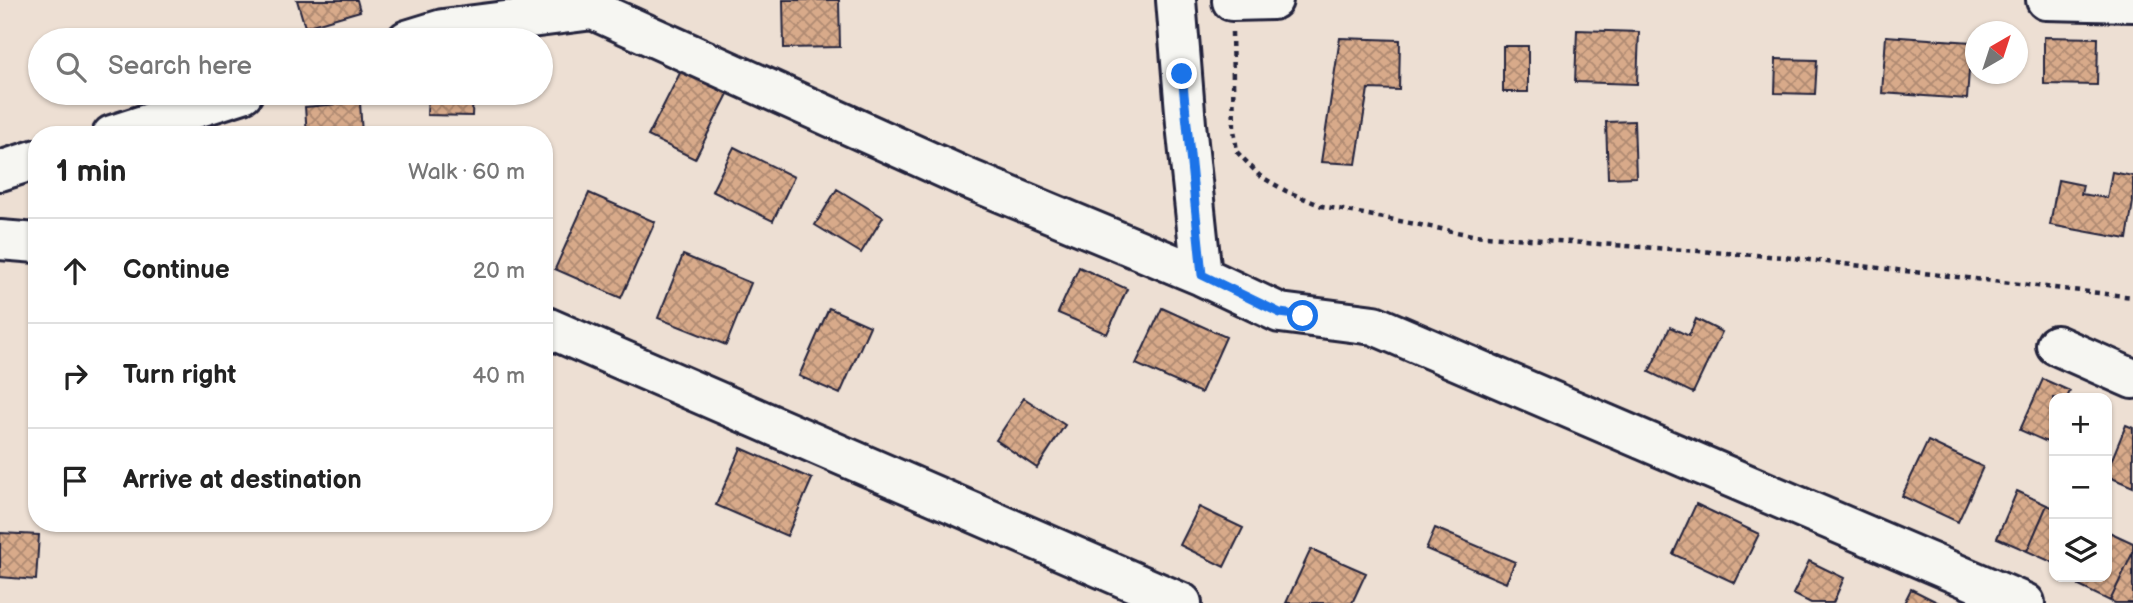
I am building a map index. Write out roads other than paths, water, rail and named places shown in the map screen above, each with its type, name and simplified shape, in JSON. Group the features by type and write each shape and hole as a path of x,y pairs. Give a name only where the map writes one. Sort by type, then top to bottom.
{"street":[{"path":"1176,0 1202,275"},
{"path":"1232,1 1273,0"},
{"path":"2046,0 2133,2"},
{"path":"450,28 610,5 964,177 1202,275 1280,313 1374,325 2025,603"},
{"path":"140,126 206,105"},
{"path":"0,171 28,162"},
{"path":"0,240 28,242"},
{"path":"553,331 1182,603"},
{"path":"2056,345 2133,379"}]}
